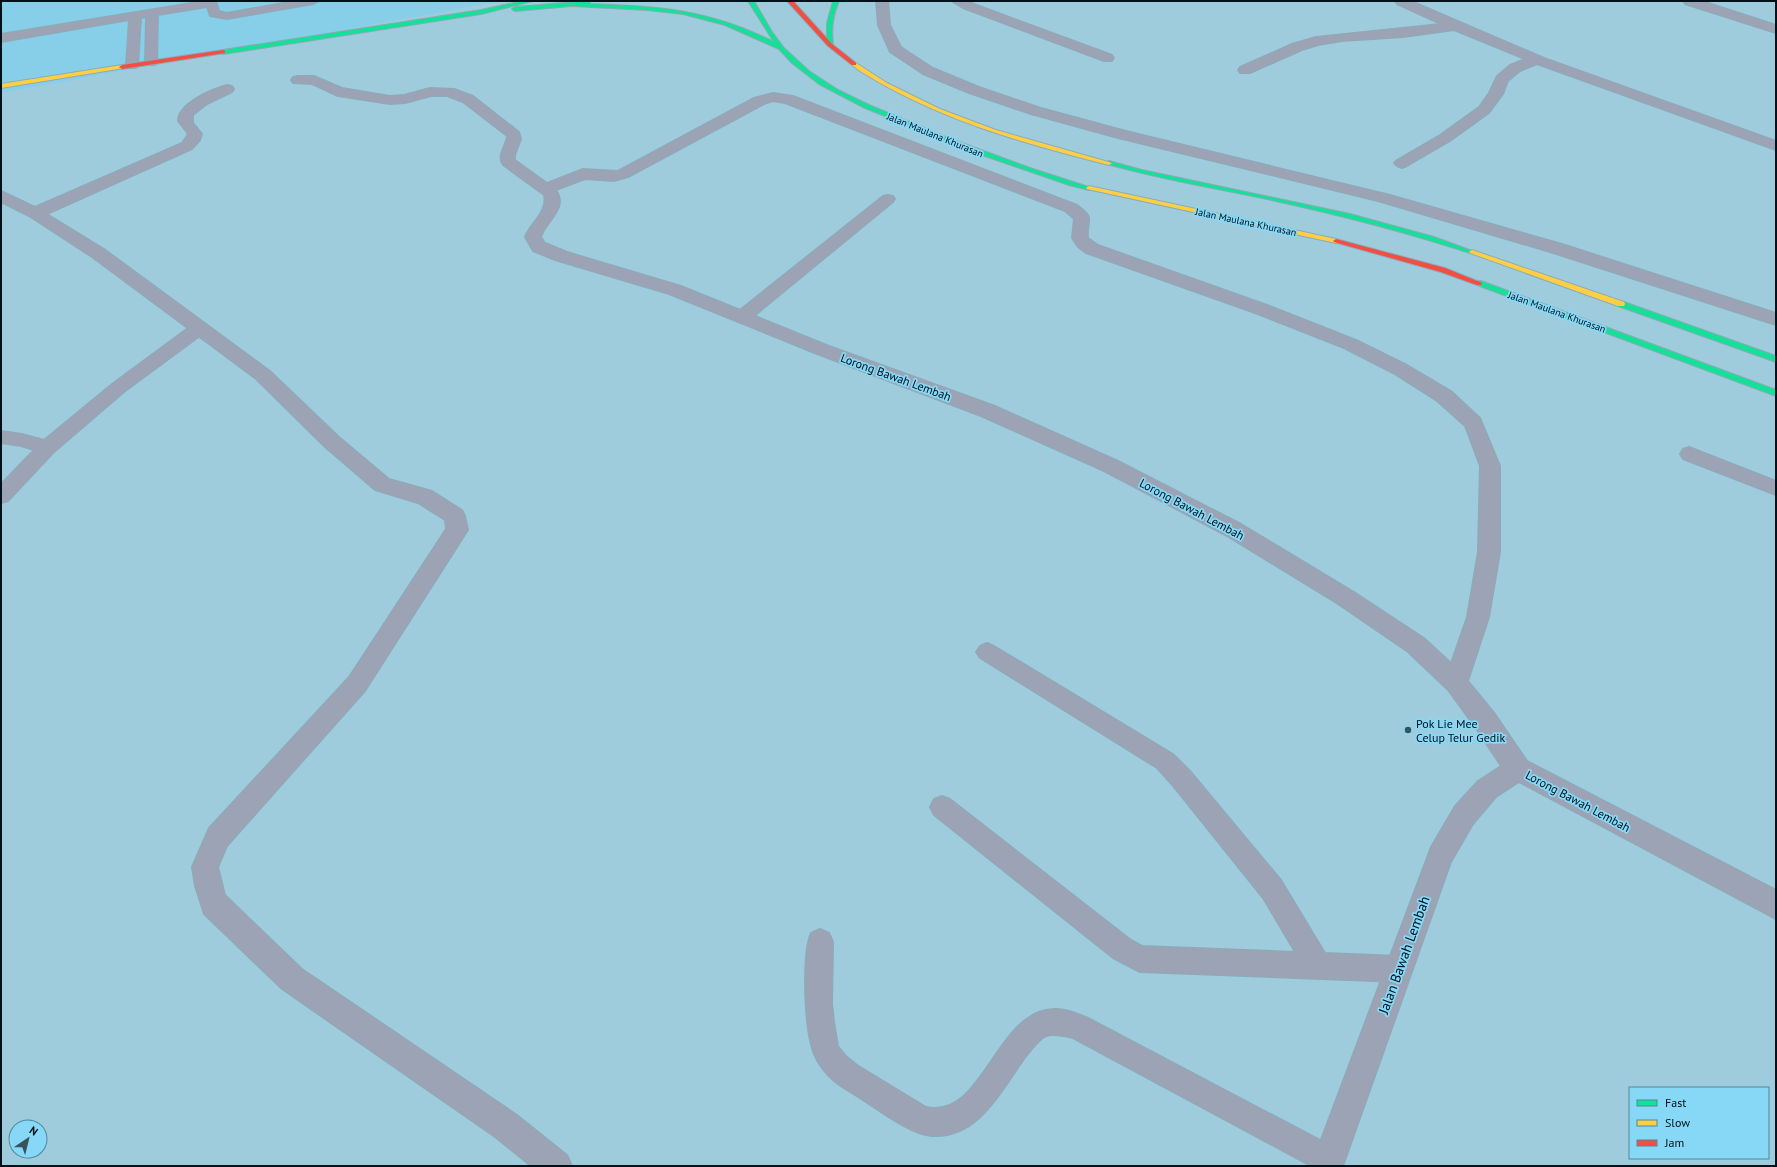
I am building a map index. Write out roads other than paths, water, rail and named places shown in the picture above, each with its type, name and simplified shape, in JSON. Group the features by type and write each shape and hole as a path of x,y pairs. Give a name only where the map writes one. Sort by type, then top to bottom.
{"street":[{"path":"1,86 481,12 530,1"},
{"path":"481,12 606,1"},
{"name":"Jalan Maulana Khurasan","path":"751,1 782,49 803,69 831,88 862,105 949,142 1038,174 1071,184 1332,240 1443,270 1776,393"},
{"name":"Jalan Maulana Khurasan","path":"790,1 830,45 859,68 894,89 935,110 978,126 1141,172 1336,212 1427,236 1776,359"},
{"path":"830,45 828,26 831,10 836,1"},
{"path":"882,1 884,25 895,49 928,71 974,90 1036,111 1123,136 1339,186 1556,248 1776,319"},
{"path":"1401,1 1454,26 1535,60 1776,146"},
{"path":"1689,1 1776,29"},
{"path":"574,5 646,8 718,20 748,31 782,49"},
{"path":"1245,70 1297,47 1316,41 1342,37 1402,33 1454,26"},
{"path":"1402,163 1445,138 1484,110 1496,94 1502,79 1516,68 1535,60"},
{"path":"298,80 314,80 338,92 390,100 405,99 430,92 449,92 457,94 468,100 514,135 514,143 507,154 508,162 544,189 583,174 614,176 623,174 759,101 766,98 781,97 833,115 1071,208 1078,212 1082,217 1083,223 1078,233 1079,239 1084,244 1092,248 1262,309 1350,344 1400,369 1444,396 1473,423 1490,466 1488,560 1478,617 1456,683"},
{"path":"35,213 187,146 193,140 195,134 185,120 185,116 188,112 212,94 227,89"},
{"name":"Lorong Bawah Lembah","path":"544,189 551,194 554,200 546,218 535,231 535,242 539,247 561,256 675,290 823,350 988,410 1111,466 1234,530 1346,598 1416,645 1456,683 1486,722 1518,769 1776,905"},
{"path":"1,196 35,213 98,253 198,329 263,375 332,442 382,484 425,497 455,516 457,530 357,684 218,837 205,867 208,886 214,904 292,978 506,1126 556,1166"},
{"name":"Jalan Bawah Lembah","path":"1328,1163 1440,856 1464,815 1487,789 1518,769"}],"lane":[{"path":"1,38 212,3 214,14 227,16 313,1"},
{"path":"957,1 1108,58"},
{"path":"151,62 152,13"},
{"path":"132,65 135,15"},
{"path":"742,317 888,199"},
{"path":"1,496 47,448 118,388 198,329"},
{"path":"1,437 22,440 47,448"},
{"path":"1689,454 1776,488"},
{"path":"987,652 1165,761 1182,779 1272,890 1318,966"},
{"path":"942,807 1122,949 1140,959 1399,969"},
{"path":"820,942 820,1030 824,1046 832,1061 844,1072 916,1116 932,1122 947,1122 961,1116 974,1105 1025,1037 1036,1027 1050,1022 1064,1022 1079,1027 1328,1163"}],"place":[{"name":"Pok Lie Mee Celup Telur Gedik","path":"1408,730"}]}
